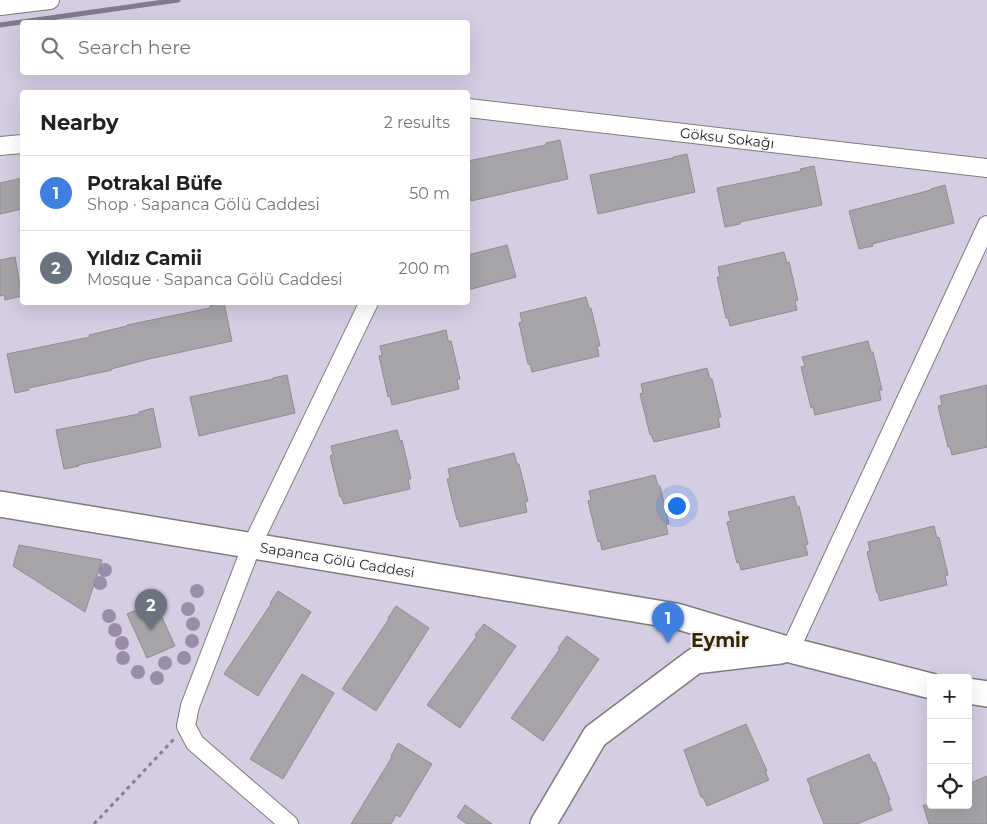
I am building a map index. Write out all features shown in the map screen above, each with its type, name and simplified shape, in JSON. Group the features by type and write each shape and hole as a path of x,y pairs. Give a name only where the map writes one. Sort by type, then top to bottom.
{"street":[{"path":"0,6 50,0"},
{"name":"Göksu Sokağı","path":"470,108 987,168"},
{"path":"0,146 20,144"},
{"path":"543,824 595,736 695,661 790,650 987,225"},
{"path":"289,824 194,743 186,726 190,706 252,545 368,305"},
{"name":"Sapanca Gölü Caddesi","path":"0,504 676,616 790,650 927,685"},
{"path":"676,616 694,631 697,640 695,661"},
{"path":"972,692 987,694"}],"path":[{"path":"94,824 169,745 178,732"}],"shaded area":[{"path":"0,0 987,0 987,824 0,824"}],"building":[{"path":"560,140 568,179 471,201 470,161 546,145 546,143"},
{"path":"687,154 695,192 598,214 590,175"},
{"path":"814,166 822,205 740,222 740,224 725,227 717,188 801,171 800,169"},
{"path":"20,178 20,209 0,214 0,183"},
{"path":"945,185 954,223 859,249 849,211"},
{"path":"507,245 516,277 470,289 470,254"},
{"path":"784,252 787,263 789,262 798,300 795,301 797,310 730,326 728,318 726,318 717,277 720,277 718,267"},
{"path":"15,257 20,296 5,300 4,295 0,296 0,260"},
{"path":"586,297 589,308 591,308 600,346 597,346 599,356 532,372 530,364 528,364 519,323 522,322 520,313"},
{"path":"224,305 232,341 149,359 112,370 29,388 29,390 15,393 7,354 90,337 89,335 127,325 210,308 210,306"},
{"path":"446,330 448,341 451,341 460,379 457,379 459,389 392,405 390,396 388,397 379,356 382,355 380,346"},
{"path":"868,341 871,352 873,352 882,390 879,390 881,400 815,415 813,407 811,408 801,367 805,366 802,357"},
{"path":"707,368 710,379 712,379 721,417 718,417 720,427 654,442 650,435 640,394 643,393 641,384"},
{"path":"287,375 295,413 199,436 190,397"},
{"path":"987,385 987,447 952,455 950,447 948,447 938,406 942,405 940,396"},
{"path":"153,408 161,447 64,469 56,430 139,414 139,412"},
{"path":"397,430 400,441 402,440 411,479 408,479 410,489 344,504 340,497 330,456 333,455 331,446"},
{"path":"514,453 517,464 519,464 528,501 525,502 527,512 460,527 447,479 450,478 448,469"},
{"path":"655,475 658,486 660,486 669,524 666,524 668,534 602,550 600,541 598,542 588,501 591,500 589,491"},
{"path":"794,496 797,507 799,506 808,544 805,545 808,555 741,570 739,562 737,563 727,522 731,521 728,512"},
{"path":"934,526 937,538 939,537 948,575 945,576 947,585 880,601 867,552 870,551 868,542"},
{"path":"19,545 102,560 85,612 13,566"},
{"path":"278,591 311,612 258,696 224,674"},
{"path":"155,602 175,646 147,658 127,614"},
{"path":"396,606 429,628 376,711 342,689"},
{"path":"484,624 516,646 460,728 427,705"},
{"path":"567,636 599,659 543,741 511,718 560,649 558,648"},
{"path":"302,674 334,693 283,779 250,759"},
{"path":"746,724 767,771 765,771 769,780 707,806 703,797 701,797 684,750"},
{"path":"398,743 432,764 400,817 396,815 391,824 351,824 392,757"},
{"path":"869,754 873,763 875,762 892,810 857,824 824,824 807,779"},
{"path":"987,776 987,824 929,824 923,805 927,805 927,809 972,809 972,782"},
{"path":"465,805 492,824 467,824 457,817"}],"waterway":[{"path":"36,20 178,0"},
{"path":"0,25 20,22"}],"place":[{"name":"Yıldız Camii","path":"151,630"},
{"name":"Potrakal Büfe","path":"668,643"}],"district":[{"name":"Eymir","path":"720,640"}]}
